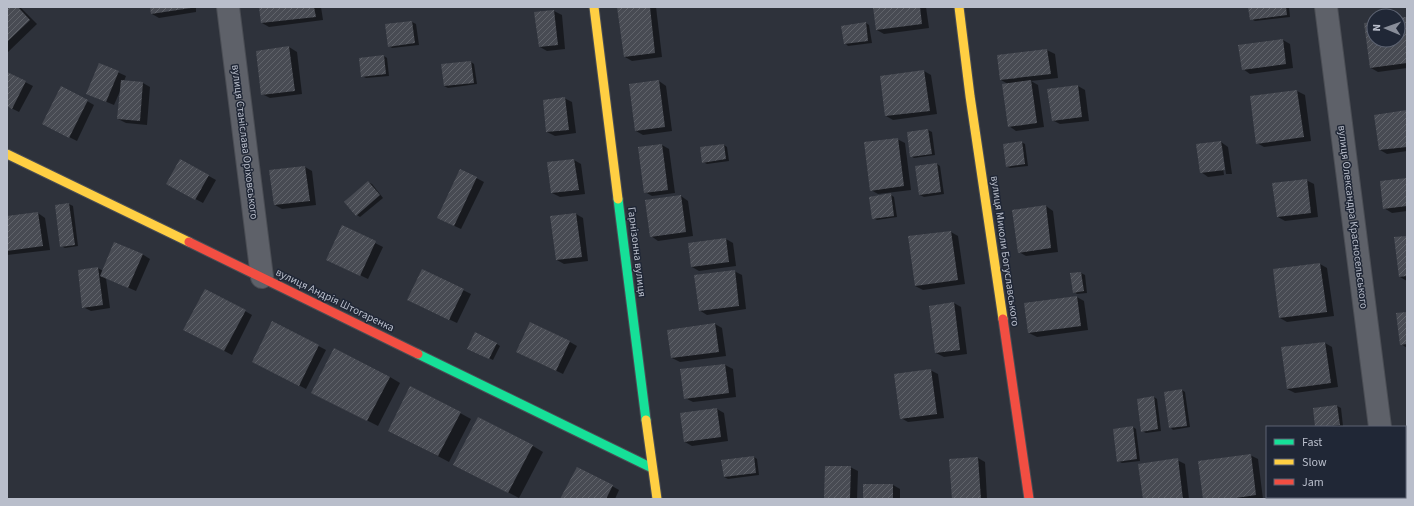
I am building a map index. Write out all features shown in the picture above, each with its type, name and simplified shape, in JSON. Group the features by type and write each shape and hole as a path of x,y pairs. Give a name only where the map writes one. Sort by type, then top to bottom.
{"street":[{"name":"вулиця Станіслава Оріховського","path":"228,7 262,277"},
{"name":"Гарнізонна вулиця","path":"594,7 657,499"},
{"name":"вулиця Миколи Богуславського","path":"959,7 970,96 1030,499"},
{"name":"вулиця Олександра Красносельського","path":"1326,7 1380,426"},
{"name":"вулиця Андрія Штогаренка","path":"7,154 652,468"}],"building":[{"path":"7,7 18,7 30,20 7,42"},
{"path":"150,7 191,7 191,8 151,14"},
{"path":"259,7 314,7 316,17 261,23"},
{"path":"617,7 650,7 655,53 624,57"},
{"path":"873,7 920,7 922,24 876,30"},
{"path":"1248,7 1286,7 1287,15 1250,20"},
{"path":"554,10 558,45 539,47 534,12"},
{"path":"1406,17 1407,63 1370,68 1367,48 1406,48"},
{"path":"412,21 415,43 388,47 385,24"},
{"path":"866,22 868,41 844,44 841,26"},
{"path":"1364,23 1366,23 1366,38"},
{"path":"1283,39 1286,64 1242,70 1238,45"},
{"path":"289,46 295,91 261,95 256,51"},
{"path":"1047,49 1051,74 1000,80 997,55"},
{"path":"384,55 386,74 361,77 359,58"},
{"path":"471,61 474,83 444,86 441,64"},
{"path":"99,63 119,71 106,102 86,94"},
{"path":"924,70 930,111 885,116 880,76"},
{"path":"7,72 26,81 12,109 7,106"},
{"path":"121,80 143,82 140,121 117,119"},
{"path":"659,80 665,127 635,131 629,84"},
{"path":"1031,80 1037,123 1008,127 1002,84"},
{"path":"1078,85 1082,117 1052,121 1047,89"},
{"path":"61,86 88,100 69,138 42,124"},
{"path":"1297,90 1304,137 1256,144 1250,96"},
{"path":"565,97 569,130 546,132 543,100"},
{"path":"1407,110 1407,147 1379,150 1374,115"},
{"path":"928,129 932,154 910,157 907,132"},
{"path":"898,138 904,186 870,191 864,142"},
{"path":"1022,141 1025,164 1006,167 1003,144"},
{"path":"1221,141 1225,170 1200,173 1196,144"},
{"path":"662,144 668,190 644,193 638,147"},
{"path":"724,144 726,159 702,163 700,147"},
{"path":"180,159 209,175 195,200 166,184"},
{"path":"574,159 579,190 551,193 547,162"},
{"path":"937,163 941,192 919,195 915,166"},
{"path":"305,166 310,201 274,205 269,170"},
{"path":"460,169 477,177 454,226 437,218"},
{"path":"1407,178 1407,206 1383,209 1380,181"},
{"path":"1307,179 1311,213 1277,217 1272,183"},
{"path":"368,181 380,195 356,216 344,202"},
{"path":"891,193 894,216 872,219 869,197"},
{"path":"681,195 686,232 650,237 645,200"},
{"path":"69,203 75,245 60,247 55,205"},
{"path":"1046,205 1051,248 1018,253 1012,210"},
{"path":"38,212 43,246 7,251 7,216"},
{"path":"576,213 582,257 556,260 550,216"},
{"path":"342,225 376,241 360,276 326,260"},
{"path":"951,231 958,280 915,286 908,236"},
{"path":"1407,236 1407,276 1399,277 1394,237"},
{"path":"726,238 729,262 691,267 688,243"},
{"path":"114,242 143,254 128,288 100,276"},
{"path":"1320,263 1327,312 1279,318 1273,269"},
{"path":"98,267 103,305 82,308 78,270"},
{"path":"422,269 464,289 449,320 407,300"},
{"path":"735,270 739,306 699,311 694,275"},
{"path":"1081,272 1084,291 1073,293 1070,273"},
{"path":"205,289 246,310 224,351 183,330"},
{"path":"1077,296 1081,326 1028,333 1024,303"},
{"path":"954,302 960,350 935,353 929,306"},
{"path":"1407,312 1407,344 1400,345 1396,313"},
{"path":"272,321 319,345 299,386 252,362"},
{"path":"530,322 570,341 556,371 516,352"},
{"path":"715,323 719,352 671,358 667,330"},
{"path":"475,332 497,343 489,359 467,349"},
{"path":"1325,342 1331,383 1287,389 1281,347"},
{"path":"334,348 390,377 367,421 311,393"},
{"path":"725,364 729,393 684,399 680,369"},
{"path":"931,369 937,414 900,419 894,374"},
{"path":"410,386 461,412 438,456 388,431"},
{"path":"1182,389 1187,426 1169,428 1164,392"},
{"path":"1154,396 1158,429 1141,432 1137,399"},
{"path":"1337,405 1340,425 1315,426 1313,408"},
{"path":"717,408 721,437 684,442 680,413"},
{"path":"478,417 533,445 508,493 453,465"},
{"path":"1133,426 1137,459 1117,462 1113,429"},
{"path":"1251,454 1256,495 1229,499 1203,499 1198,461"},
{"path":"754,456 756,473 724,477 721,460"},
{"path":"978,457 981,499 952,499 949,459"},
{"path":"1178,458 1183,499 1143,499 1138,464"},
{"path":"825,466 851,466 850,499 824,499"},
{"path":"577,467 613,485 606,499 560,499"},
{"path":"863,484 893,484 893,499 863,499"}],"traffic: fast":[{"path":"618,199 646,420"},
{"path":"418,354 652,468"}],"traffic: slow":[{"path":"594,7 618,199"},
{"path":"959,7 970,96 1003,319"},
{"path":"7,154 189,242"},
{"path":"646,420 657,499"}],"traffic: jam":[{"path":"189,242 418,354"},
{"path":"1003,319 1029,499"}]}
